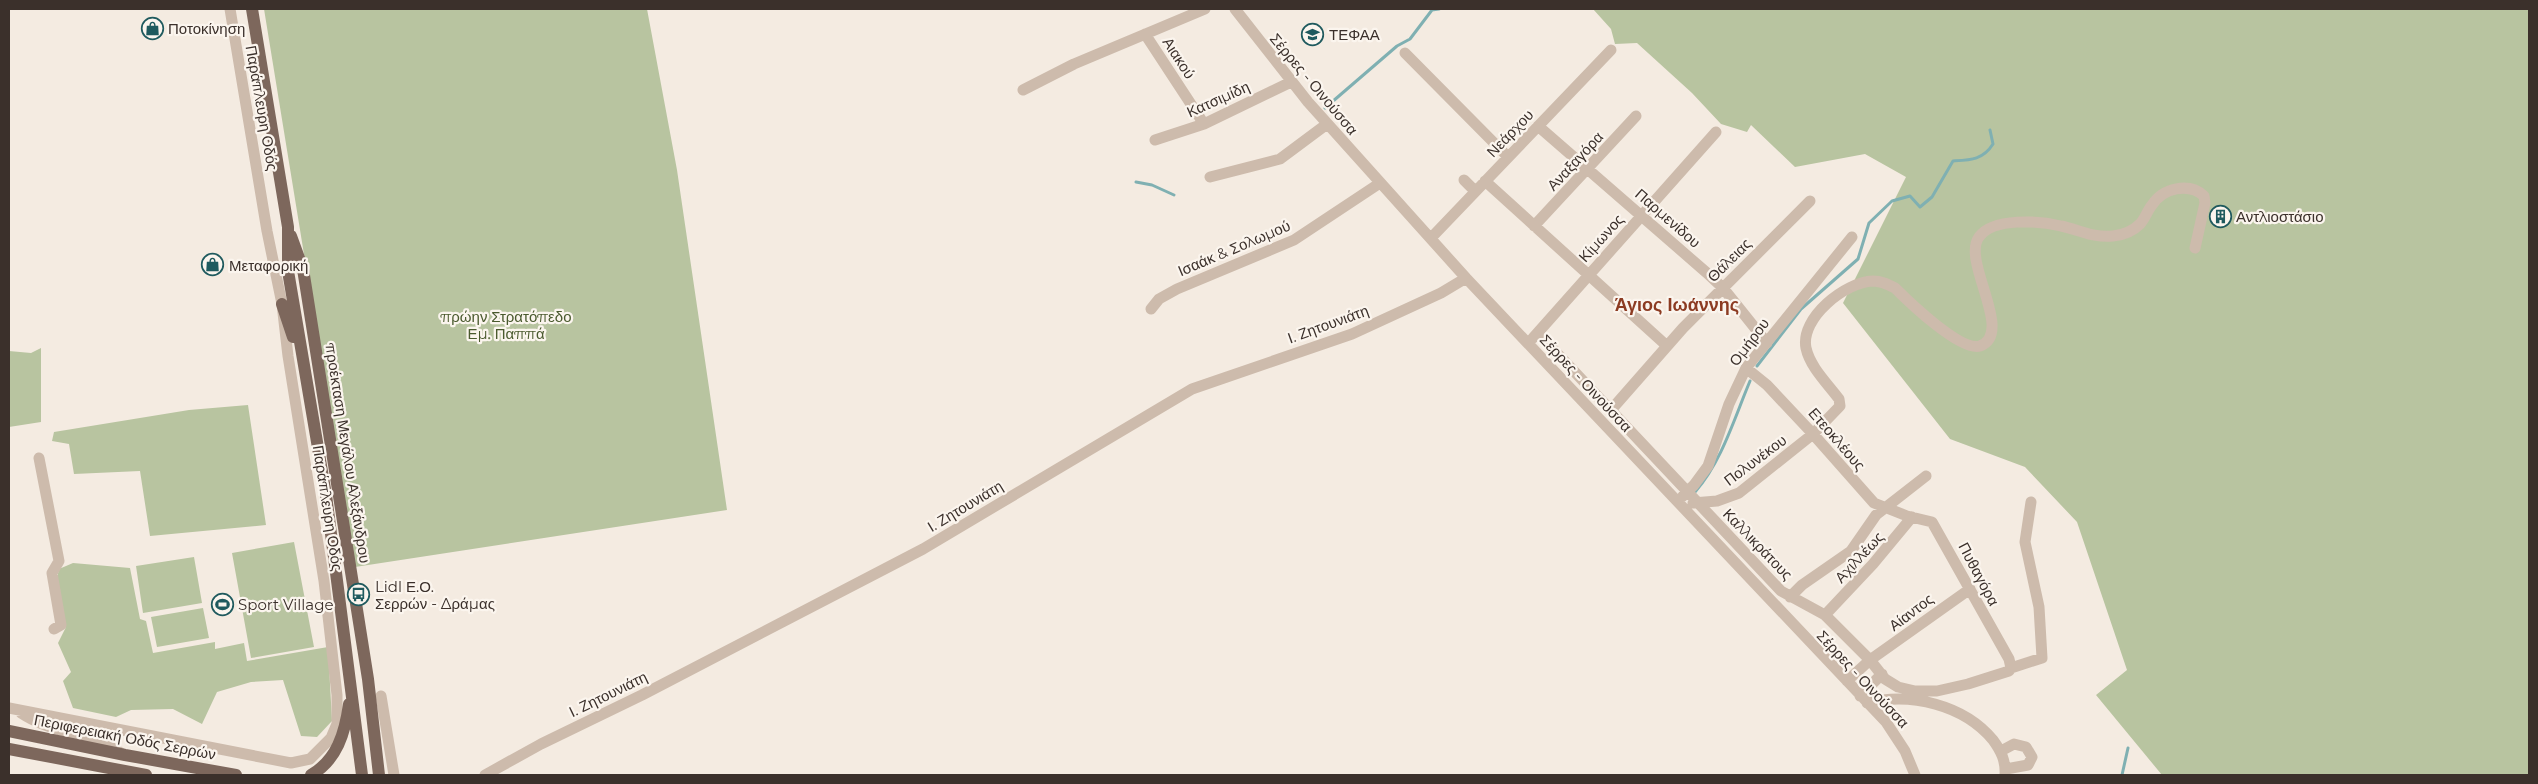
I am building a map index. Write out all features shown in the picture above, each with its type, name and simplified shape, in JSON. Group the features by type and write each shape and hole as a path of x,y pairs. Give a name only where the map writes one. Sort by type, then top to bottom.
{"main road":[{"name":"προέκταση Μεγάλου Αλεξάνδρου","path":"252,9 288,227 288,271 326,495 362,775"},
{"name":"προέκταση Μεγάλου Αλεξάνδρου","path":"288,227 303,269 368,679 379,775"},
{"path":"282,304 306,373"},
{"path":"311,775 328,762 335,751 346,722 350,682"},
{"name":"Περιφερειακή Οδός Σερρών","path":"12,731 125,755 236,775"},
{"path":"10,749 146,775"}],"street":[{"name":"Παράπλευρη Οδός","path":"13,709 291,763 310,759 331,738 337,724 338,710 331,632 282,304 267,231 230,9"},
{"path":"1023,90 1074,64 1204,9"},
{"name":"Σέρρες - Οινούσσα","path":"1235,9 1327,124 1466,278 1529,342 1892,730 1910,761 1915,775"},
{"name":"Αιακού","path":"1145,34 1204,124"},
{"name":"Νεάρχου","path":"1431,238 1611,50"},
{"path":"1406,53 1508,157"},
{"name":"Κατσιμίδη","path":"1154,140 1204,124 1292,82"},
{"name":"Αναξαγόρα","path":"1534,226 1636,116"},
{"path":"1210,177 1280,159 1327,124"},
{"name":"Παρμενίδου","path":"1538,126 1723,288 1767,344"},
{"name":"Κίμωνος","path":"1529,342 1716,132"},
{"path":"1464,180 1476,191"},
{"path":"1485,181 1667,346"},
{"name":"Ισαάκ & Σολωμού","path":"1151,309 1159,299 1177,289 1294,240 1380,183"},
{"name":"Πολυνέκου","path":"1677,502 1699,504 1724,500 1739,493 1813,434 1837,409 1841,403 1839,399 1810,358 1806,348 1807,332 1819,311 1829,300 1862,283 1872,281 1885,283 1895,288 1955,340 1968,347 1980,346 1989,340 1992,329 1991,312 1980,277 1974,248 1977,238 1993,226 2010,222 2044,223 2063,226 2092,236 2119,236 2141,223 2152,204 2160,196 2174,190 2190,188 2198,190 2204,196 2205,203 2195,248"},
{"name":"Θάλειας","path":"1611,410 1667,346 1810,201"},
{"name":"Ομήρου","path":"1677,502 1688,492 1708,466 1729,404 1746,368 1852,238"},
{"name":"Ι. Ζητουνιάτη","path":"485,775 541,744 642,695 923,549 1192,389 1358,332 1441,293 1466,278"},
{"name":"Καλλικράτους","path":"1538,333 1781,591 1824,615 1894,685 1915,691 1937,691 2004,674 2010,664"},
{"name":"Ετεοκλέους","path":"1746,368 1767,385 1813,434 1869,499 1885,508 1912,517"},
{"path":"39,458 59,561 52,574 61,625 54,629"},
{"path":"1790,597 1802,585 1851,552 1873,519 1926,476"},
{"path":"2010,664 2042,658 2039,607 2025,542 2031,502"},
{"name":"Πυθαγόρα","path":"1912,517 1925,518 1936,527 2010,664"},
{"name":"Αχιλλέως","path":"1824,615 1873,564 1912,517"},
{"name":"Αίαντος","path":"1847,681 1870,660 1970,589"},
{"path":"1864,699 1882,674"},
{"path":"382,696 394,775"},
{"path":"1864,699 1901,699 1944,706 1973,722 1990,737 2001,751 2006,772 2028,765 2032,757 2026,747 2014,744 2001,751"},
{"path":"13,709 42,725 108,744 125,755"},
{"path":"10,749 12,731"}],"green space":[{"name":"πρώην Στρατόπεδο Εμ. Παππά","path":"264,9 647,9 677,170 727,510 355,567"},
{"path":"1593,9 2529,9 2529,775 2162,775 2096,695 2127,670 2077,522 2025,467 1950,439 1843,303 1906,177 1865,154 1795,167 1751,125 1747,132 1721,124 1692,93 1637,43 1615,44 1611,29"},
{"path":"41,348 41,422 9,427 9,351 31,353"},
{"path":"248,405 266,525 150,536 140,471 74,474 69,444 52,441 54,432 189,410"},
{"path":"294,542 314,647 251,658 232,553"},
{"path":"194,557 202,603 143,613 136,566"},
{"path":"73,563 130,568 140,619 146,621 153,653 215,642 215,649 244,643 247,661 328,647 332,721 317,737 301,736 283,680 251,682 217,692 202,724 173,709 131,710 116,717 73,708 63,681 71,672 58,643 66,627 57,578 59,569"},
{"path":"203,608 209,638 157,647 151,617"}],"waterway":[{"path":"1325,108 1397,46 1410,39 1432,10 1439,9"},
{"path":"1757,366 1801,309 1858,259 1869,223 1892,201 1910,196 1920,207 1932,197 1953,161 1976,158 1989,149 1993,144 1990,130"},
{"path":"1136,182 1152,185 1174,195"},
{"path":"1695,492 1713,467 1720,453 1750,381"},
{"path":"2122,775 2128,748"}],"place":[{"name":"Ποτοκίνηση","path":"152,28"},
{"name":"ΤΕΦΑΑ","path":"1313,34"},
{"name":"Αντλιοστάσιο","path":"2220,216"},
{"name":"Μεταφορική","path":"213,265"},
{"name":"Lidl Ε.Ο. Σερρών - Δράμας","path":"359,595"},
{"name":"Sport Village","path":"222,604"}],"district":[{"name":"Άγιος Ιωάννης","path":"1677,305"}]}
